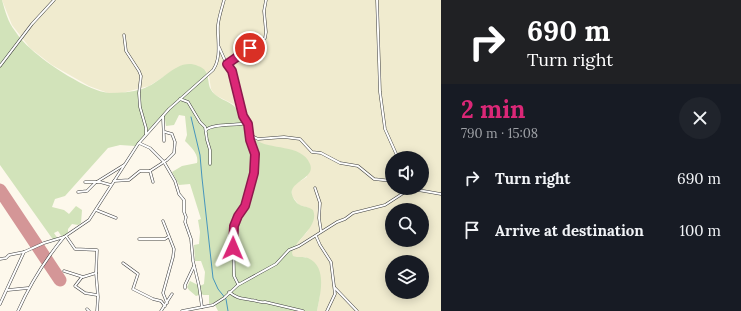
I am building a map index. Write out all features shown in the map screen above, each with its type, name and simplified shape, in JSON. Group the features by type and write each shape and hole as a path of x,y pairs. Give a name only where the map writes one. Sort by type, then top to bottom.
{"street":[{"path":"0,66 32,24 54,0"},
{"path":"0,259 24,252 65,236 89,220 139,143 180,99 216,67 219,47 218,25 224,0"},
{"path":"227,64 266,36 264,11 266,0"},
{"path":"377,0 380,92 385,129 395,151"},
{"path":"124,35 126,51 141,76 139,93 140,107 146,128 146,135"},
{"path":"219,47 232,71 243,116 248,123 255,154 254,173 244,208 238,217 233,232 234,276 238,285"},
{"path":"180,99 188,102 200,122 205,127 210,150 210,164"},
{"path":"163,116 163,127 165,132 164,141"},
{"path":"205,131 211,127 239,126 248,123"},
{"path":"114,181 129,180 142,170 150,171 174,153 175,142 172,134 165,132"},
{"path":"250,135 258,139 284,137 300,139 312,152 321,153 340,162 357,166 374,179 385,180"},
{"path":"139,143 150,148 164,162 175,180 179,194 185,203 184,212 192,239 194,265 202,307"},
{"path":"78,192 87,191 96,182 125,164"},
{"path":"150,171 153,182"},
{"path":"85,182 96,182 111,185"},
{"path":"315,188 320,203 319,218 321,232"},
{"path":"429,192 441,194"},
{"path":"182,311 211,305 225,297 238,285 271,268 289,250 299,247 321,232 358,211 385,205 400,195"},
{"path":"96,210 116,218"},
{"path":"163,221 174,249 163,293 167,302"},
{"path":"65,236 75,249 97,250 97,311"},
{"path":"18,311 28,288 36,275 65,236"},
{"path":"316,236 318,242 331,262 334,297 327,311"},
{"path":"139,239 165,239 168,237"},
{"path":"312,238 318,242"},
{"path":"0,302 24,252"},
{"path":"124,263 138,274 133,289 153,299 161,301 165,306"},
{"path":"184,288 194,265"},
{"path":"64,271 82,276 96,273"},
{"path":"82,276 75,286 85,293 97,296"},
{"path":"334,287 358,311"},
{"path":"7,290 28,288"},
{"path":"229,292 234,296 245,300 303,311"},
{"path":"161,311 172,294"}],"shaded area":[{"path":"2,0 441,0 441,311 317,311 320,295 306,257 292,256 295,246 307,232 313,221 309,208 299,205 292,196 292,189 294,185 307,177 294,151 259,143 254,139 245,128 238,109 233,104 215,95 211,89 209,76 205,70 168,74 149,86 122,93 108,93 89,86 52,65 30,48 12,25"}],"green space":[{"path":"0,0 2,0 10,24 24,43 47,62 79,82 100,91 109,93 130,92 150,86 183,65 190,64 198,66 205,70 212,92 233,105 239,111 247,130 252,137 258,142 292,150 306,157 310,164 311,170 292,190 292,196 297,203 313,210 314,216 313,222 292,253 293,256 308,258 314,262 318,268 321,290 317,311 218,311 214,303 209,304 209,295 202,294 196,296 189,290 187,287 190,281 200,286 204,284 205,272 201,261 195,261 194,245 199,244 200,232 198,220 201,219 190,184 179,185 172,172 182,166 197,163 196,154 185,141 187,135 185,116 179,115 174,125 166,126 165,120 162,117 135,146 120,145 108,148 65,196 55,199 52,207 64,210 69,214 76,206 82,210 81,223 78,225 72,224 68,229 68,233 62,237 58,231 54,233 58,239 54,241 0,165"}],"waterway":[{"path":"191,117 200,155 213,278 218,289 226,299 228,311"}],"runway":[{"path":"0,190 60,280"}],"route":[{"path":"233,248 234,226 238,216 245,206 254,173 255,154 254,147 250,140 249,126 243,116 232,71 227,64 250,48"}]}
